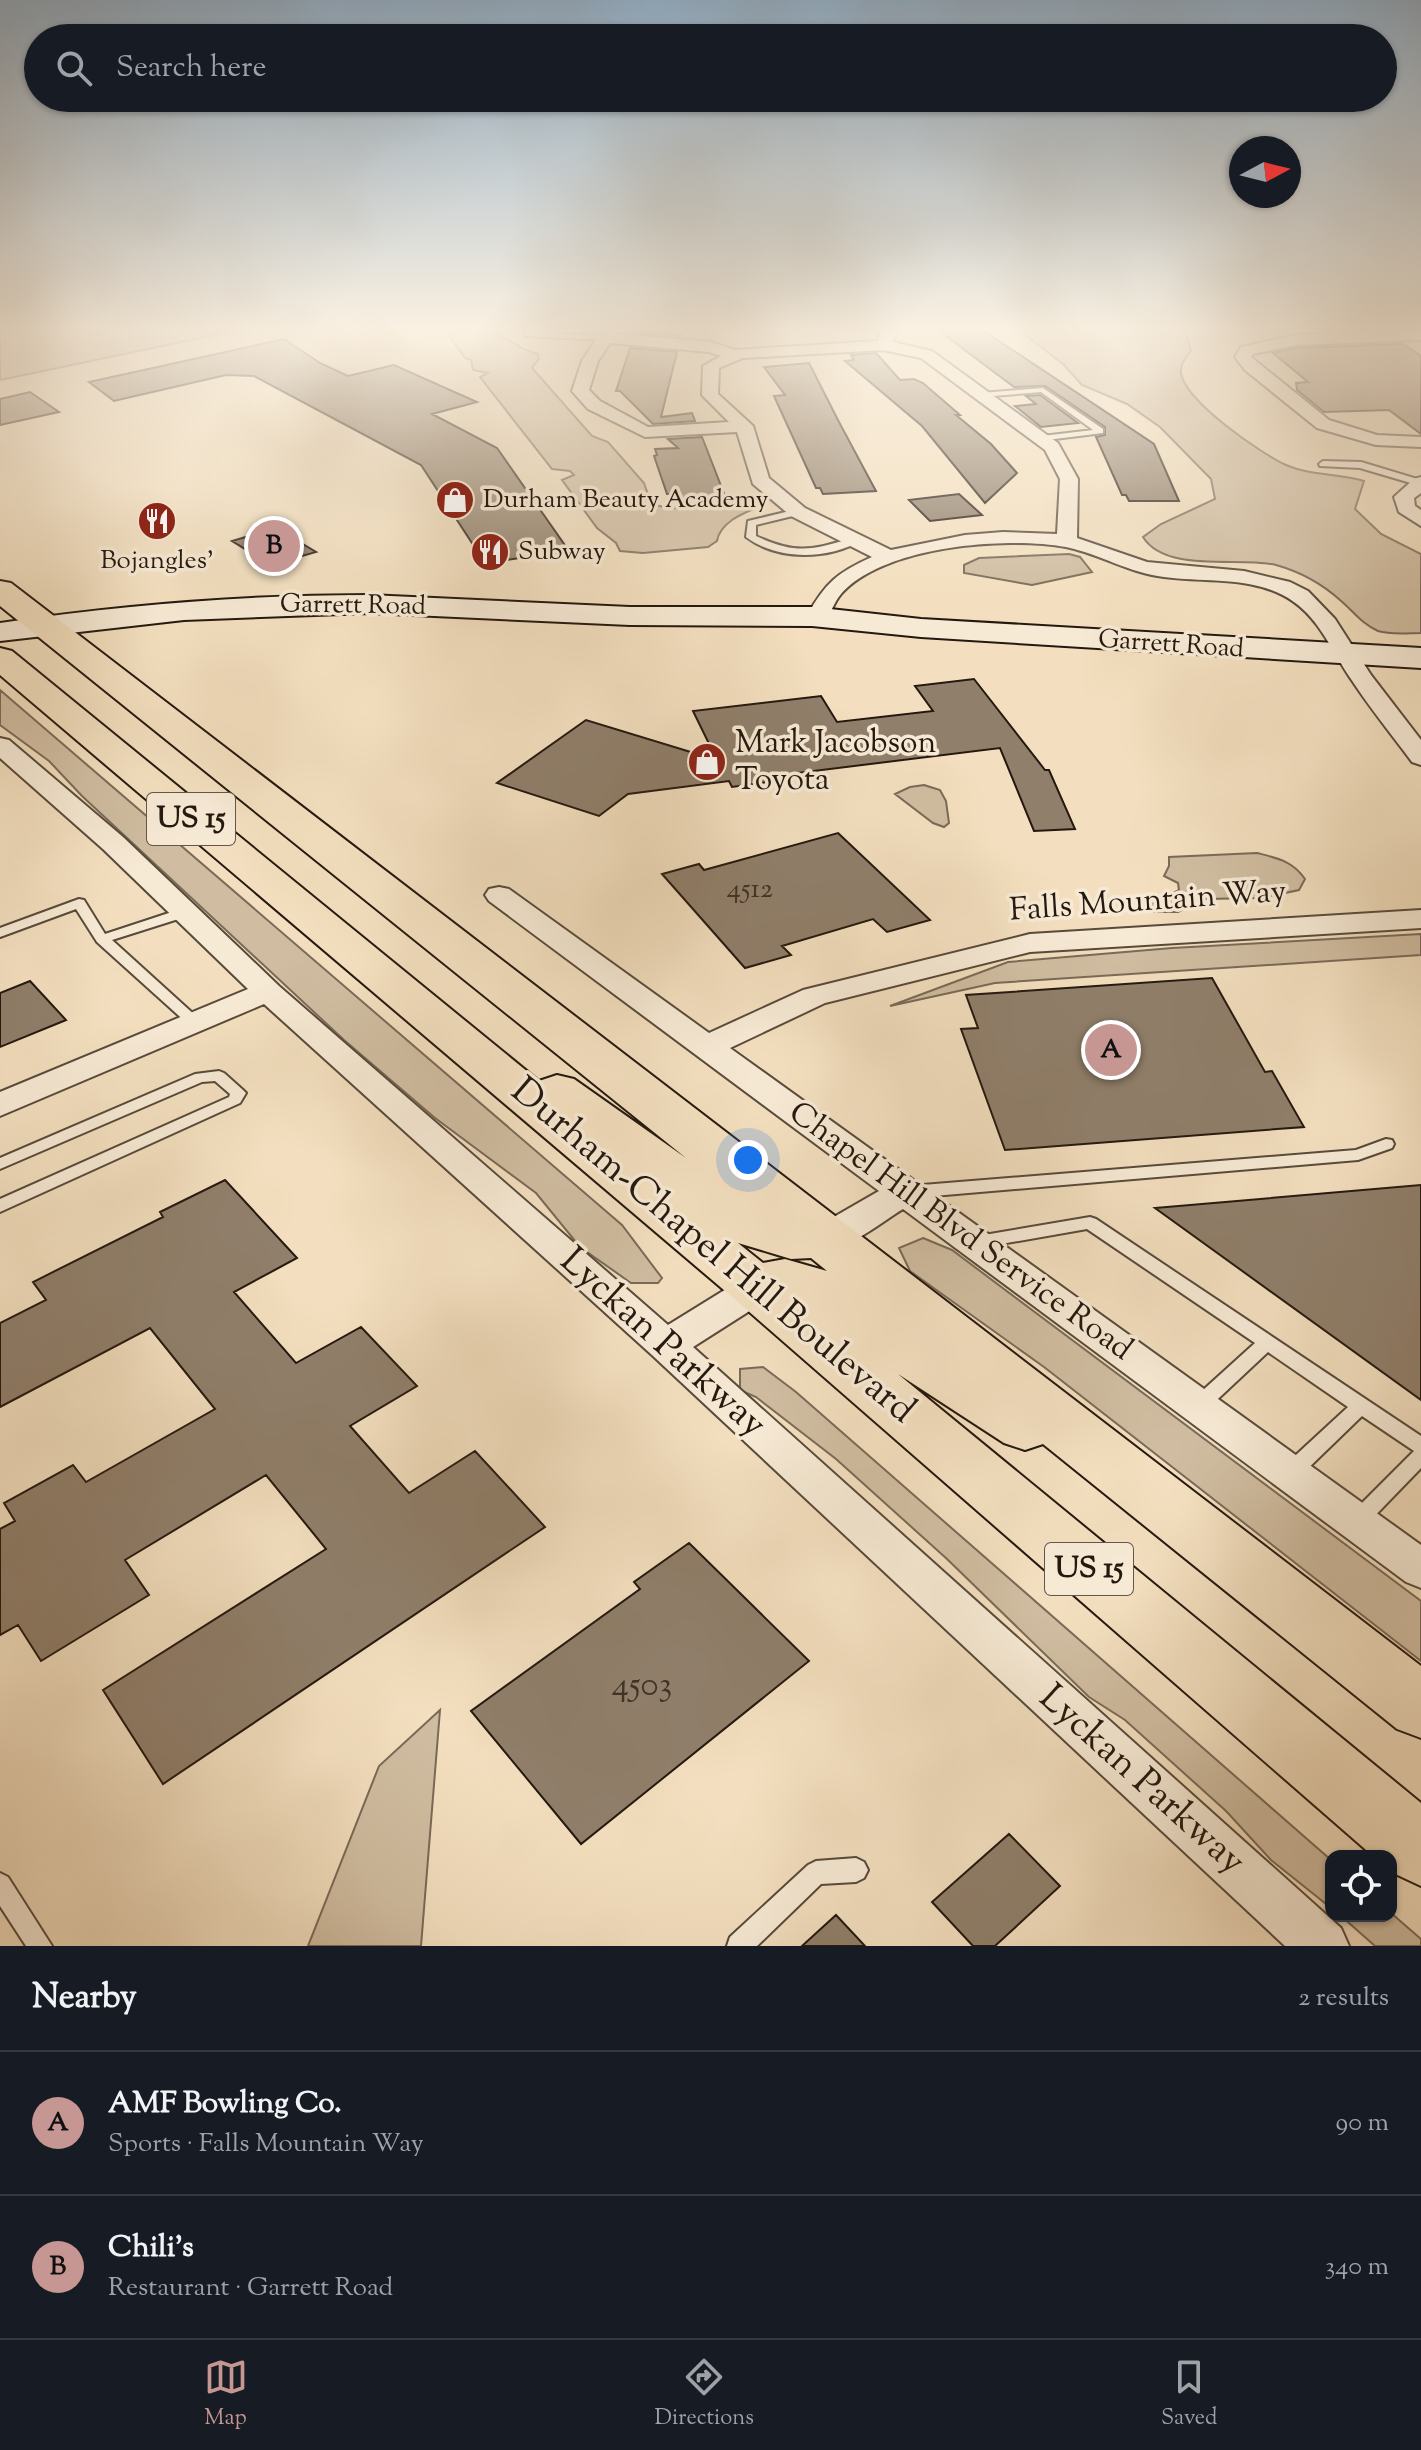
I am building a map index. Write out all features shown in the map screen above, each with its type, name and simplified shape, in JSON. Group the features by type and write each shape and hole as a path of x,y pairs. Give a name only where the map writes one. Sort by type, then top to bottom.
{"highway":[{"name":"US 15","path":"0,590 22,629 826,1238 1421,1707"},
{"name":"Durham-Chapel Hill Boulevard","path":"0,658 757,1288 1421,1850"},
{"path":"382,979 510,1058 612,1127 750,1228 791,1240 826,1238"},
{"path":"757,1288 767,1282 785,1279 803,1281 815,1287 870,1328 1240,1565"}],"street":[{"path":"618,418 645,432 744,426"},
{"path":"735,418 744,426 760,480 798,512 889,557"},
{"path":"1013,418 1052,447 1069,479 1067,541"},
{"path":"1315,418 1323,424 1376,440 1421,442"},
{"path":"1421,483 1406,493 1404,502 1421,520"},
{"path":"818,616 834,587 868,566 889,557 992,539 1067,541 1146,568 1244,577 1285,588 1312,606 1421,757"},
{"name":"Garrett Road","path":"22,629 183,610 306,604 405,605 708,618 774,627 878,634 921,628"},
{"name":"Garrett Road","path":"708,618 784,614 882,620 921,628 1347,656 1421,658"},
{"name":"Lyckan Parkway","path":"0,745 186,912 268,992 666,1345 1323,1946"},
{"name":"Chapel Hill Blvd Service Road","path":"499,895 1421,1569"},
{"name":"Falls Mountain Way","path":"706,1047 814,996 1030,943 1421,919"},
{"path":"0,1105 193,1021 268,992"},
{"path":"826,1238 905,1192"},
{"path":"666,1345 757,1288"}],"lane":[{"path":"1042,439 1100,431 1082,418"},
{"path":"1323,464 1361,465 1421,483"},
{"path":"798,512 751,523 751,537 782,552 807,554 857,540"},
{"path":"0,933 79,903 102,939 193,1021"},
{"path":"102,939 186,912"},
{"path":"0,1164 200,1077 219,1076 238,1093 235,1100 0,1206"},
{"path":"905,1192 1358,1155 1386,1144"},
{"path":"973,1242 1090,1223 1421,1446"},
{"path":"1198,1406 1267,1342"},
{"path":"1290,1473 1361,1406"},
{"path":"1357,1522 1421,1456"},
{"path":"739,1946 816,1873 856,1870"},
{"path":"0,1885 40,1946"}],"shaded area":[{"path":"512,418 576,418 592,436 608,442 644,483 651,503 677,508 730,503 756,508 727,524 717,541 708,547 643,553 620,551 616,543 597,528 562,480 574,475 570,471 552,469"},
{"path":"1147,418 1217,418 1259,450 1286,465 1364,481 1355,509 1381,534 1421,554 1421,633 1378,631 1362,621 1326,588 1276,565 1186,560 1154,548 1143,537 1161,524 1215,499 1211,479 1160,427"},
{"path":"1069,554 1080,557 1092,572 1032,585 964,573 964,565 979,558"},
{"path":"0,690 622,1225 662,1278 658,1283 631,1283 580,1247 536,1193 435,1118 344,1040 82,796 49,761 0,725"},
{"path":"924,785 940,790 946,801 949,823 944,827 933,823 895,794"},
{"path":"1257,853 1295,868 1305,879 1299,890 1261,898 1203,899 1178,912 1154,912 1152,904 1179,890 1178,883 1164,876 1169,857"},
{"path":"1421,934 1421,955 995,983 890,1006 1008,962 1172,948"},
{"path":"923,1238 952,1250 1421,1601 1421,1661 1044,1367 910,1271 899,1248"},
{"path":"763,1367 796,1392 1325,1855 1325,1903 1271,1860 1226,1811 1125,1720 1089,1697 947,1559 836,1459 756,1397 740,1390 740,1369"},
{"path":"440,1710 421,1946 308,1946 379,1766"},
{"path":"1397,1918 1421,1939 1421,1946 1375,1946 1348,1922 1397,1922"}],"building":[{"path":"0,418 33,418 0,425"},
{"path":"332,418 439,418 497,448 569,551 485,563 421,465"},
{"path":"647,418 694,418 695,421 653,424"},
{"path":"784,418 837,418 876,491 823,494 820,488 816,488"},
{"path":"912,418 959,418 991,444 1017,473 985,503"},
{"path":"1030,418 1071,418 1078,423 1041,427"},
{"path":"1092,418 1115,418 1154,444 1179,501 1129,501 1126,495 1122,495 1096,437 1105,435 1105,427"},
{"path":"1399,418 1421,418 1421,434"},
{"path":"702,437 725,496 719,491 722,497 673,500 667,494 654,456 657,455 655,449 678,448 668,439"},
{"path":"959,494 982,515 930,521 909,500"},
{"path":"276,528 316,552 271,565 232,541"},
{"name":"Mark Jacobson Toyota","path":"974,679 1045,770 1049,770 1075,829 1034,831 1000,748 765,777 768,782 732,787 729,781 628,794 599,816 497,783 586,720 717,760 693,711 821,696 837,722 933,711 915,686"},
{"path":"838,833 930,920 887,932 873,919 782,946 791,955 745,968 662,874 699,864 704,870"},
{"path":"1212,978 1265,1072 1272,1071 1304,1127 1005,1150 961,1029 978,1028 966,995"},
{"path":"30,981 66,1020 0,1047 0,993"},
{"path":"225,1180 297,1258 234,1292 296,1363 361,1327 417,1386 350,1426 409,1493 475,1451 545,1527 163,1784 103,1690 326,1549 266,1475 125,1560 149,1595 41,1661 18,1625 0,1635 0,1529 15,1521 4,1503 73,1465 86,1482 215,1409 150,1328 0,1407 0,1323 46,1300 33,1282 163,1217 160,1212"},
{"path":"1421,1185 1421,1400 1155,1208"},
{"path":"689,1543 809,1661 581,1844 471,1711 640,1589 634,1582"},
{"path":"1009,1834 1060,1886 995,1946 973,1946 932,1902"},
{"path":"836,1915 865,1946 802,1946"}],"place":[{"name":"Durham Beauty Academy","path":"455,500"},
{"name":"Bojangles'","path":"157,521"},
{"name":"Chili's","path":"274,546"},
{"name":"Subway","path":"490,552"},
{"name":"Mark Jacobson Toyota","path":"707,762"},
{"name":"AMF Bowling Co.","path":"1111,1050"}]}
